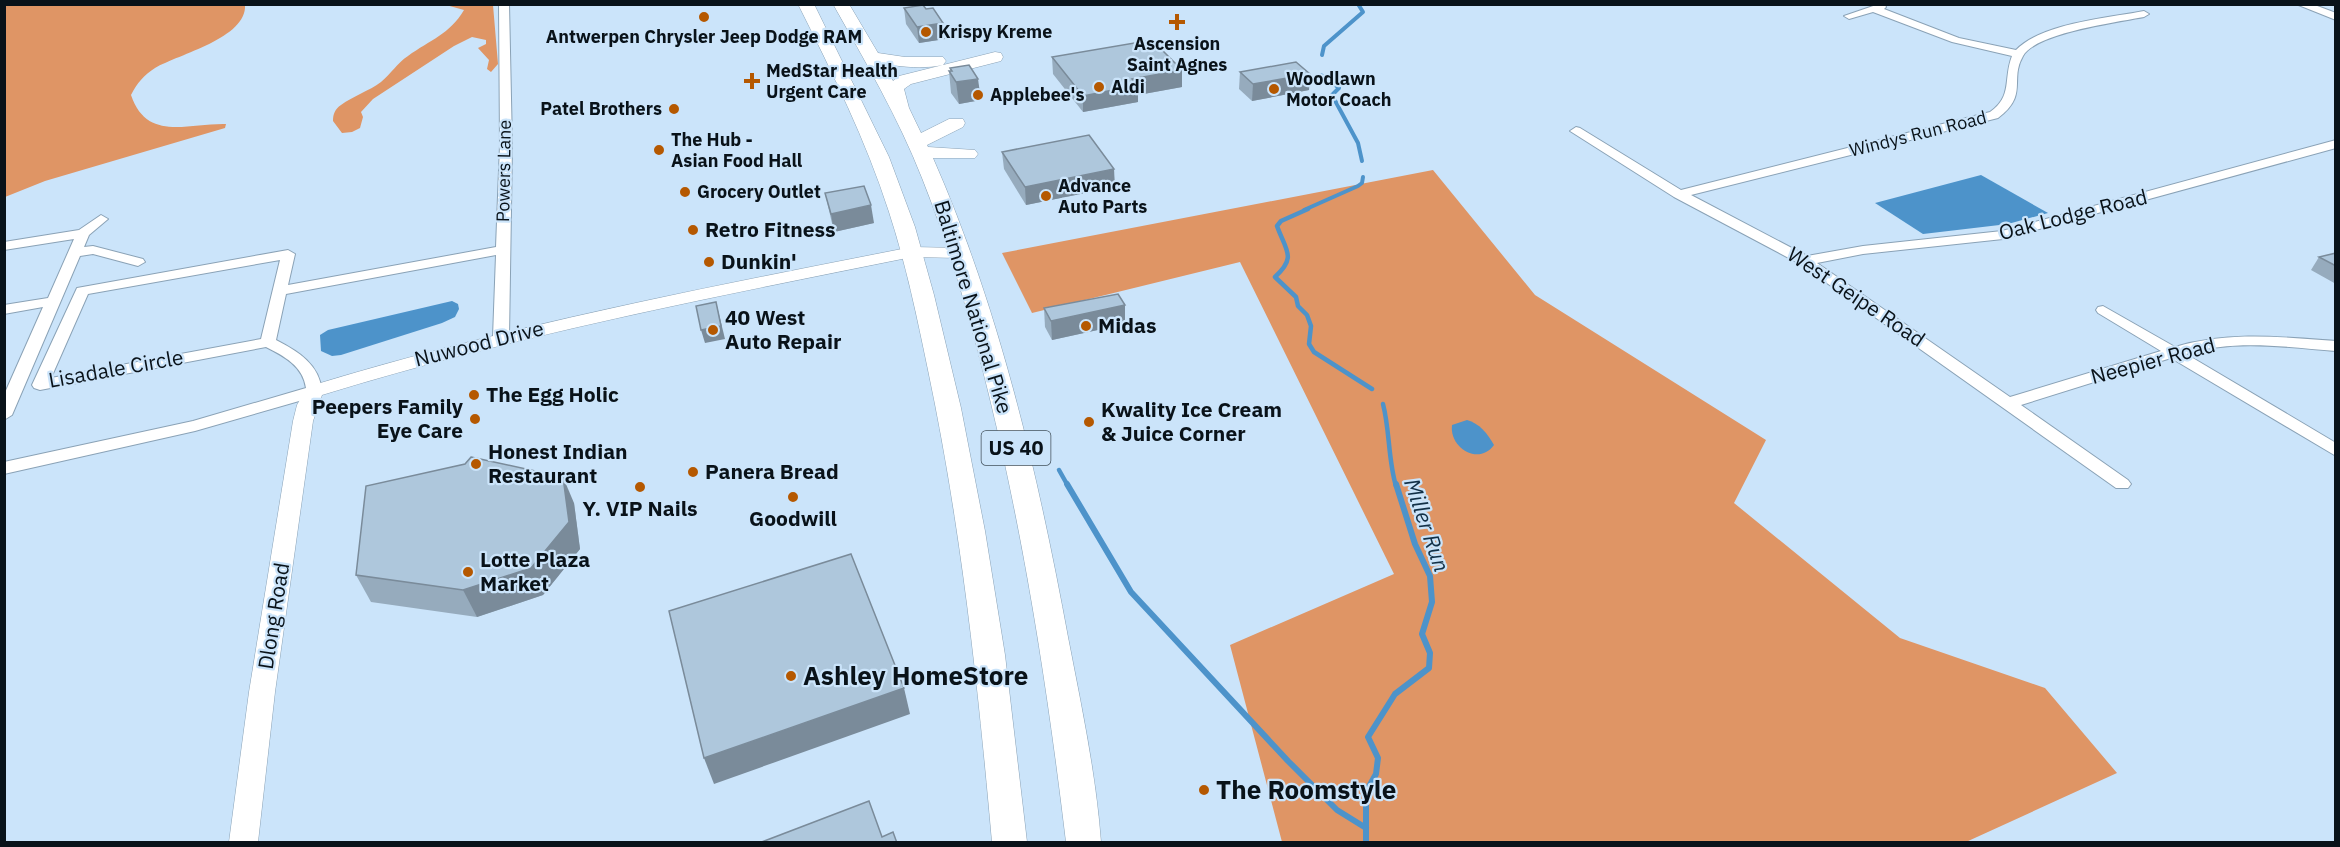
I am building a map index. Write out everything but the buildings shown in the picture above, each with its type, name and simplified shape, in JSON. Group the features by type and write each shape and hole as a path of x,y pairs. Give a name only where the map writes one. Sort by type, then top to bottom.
{"main road":[{"name":"Baltimore National Pike","path":"806,4 844,78 884,170 912,252 946,390 965,482 984,609 1010,843"},
{"name":"Baltimore National Pike","path":"841,4 900,108 918,147 960,253 983,326 1020,463 1048,602 1084,843"},
{"path":"871,57 905,62 937,61"},
{"path":"900,108 895,88 905,80 995,57"},
{"path":"918,147 956,123"},
{"path":"918,147 968,154 946,166 933,182"}],"street":[{"name":"Powers Lane","path":"501,337 506,145 504,4"},
{"path":"1849,16 1887,4"},
{"path":"2301,4 2335,16"},
{"path":"1873,9 1956,40 2018,54 2027,44 2044,37 2144,14"},
{"name":"Windys Run Road","path":"1679,194 1994,115 2002,110 2011,98 2018,54"},
{"name":"West Geipe Road","path":"1576,131 1679,194 1805,261 2122,484"},
{"name":"Oak Lodge Road","path":"1805,261 1863,250 2025,230 2336,144"},
{"path":"4,415 12,381 53,301 83,233 101,219"},
{"path":"4,246 83,233"},
{"path":"74,252 93,250 138,262"},
{"path":"279,291 502,250"},
{"name":"Nuwood Drive","path":"4,468 185,429 398,364 501,337 912,252 960,253"},
{"name":"Lisadale Circle","path":"288,254 279,291 268,342 40,385 82,291 288,254"},
{"path":"4,310 53,301"},
{"path":"2103,310 2336,451"},
{"name":"Neepier Road","path":"2009,403 2174,352 2228,341 2263,340 2336,346"},
{"path":"268,342 297,358 307,368 314,378 314,391"},
{"name":"Dlong Road","path":"243,843 262,692 303,421 314,391"}],"shaded area":[{"path":"5,4 245,5 243,17 224,36 147,73 131,95 138,110 158,125 183,127 226,124 225,128 45,181 5,197"},
{"path":"446,5 493,5 498,64 491,72 487,69 489,60 478,48 486,44 486,40 472,37 454,46 373,99 361,112 363,117 360,128 342,133 333,121 337,108 381,82 404,59 452,25 464,10"},
{"path":"1433,170 1535,295 1766,440 1734,503 1900,638 2045,688 2117,773 1966,842 1282,842 1230,645 1394,574 1240,262 1032,313 1002,253"}],"water":[{"path":"1981,175 2048,213 2008,224 1923,234 1875,203"},
{"path":"452,301 458,304 459,309 455,317 442,323 341,355 332,356 321,351 320,335 328,330"},
{"path":"1467,420 1479,426 1489,437 1494,445 1488,451 1481,454 1466,452 1455,441 1452,425"}],"waterway":[{"name":"Miller Run","path":"1322,55 1324,46 1363,12 1358,4"},
{"name":"Miller Run","path":"1321,75 1339,88 1332,95 1358,143 1362,161"},
{"name":"Miller Run","path":"1304,210 1358,186 1362,183 1363,177"},
{"name":"Miller Run","path":"1308,209 1281,221 1277,226 1288,253 1288,259 1275,277 1296,297 1298,306 1307,315 1311,326 1309,344 1314,352 1372,389"},
{"name":"Miller Run","path":"1383,404 1396,486"},
{"path":"1059,470 1068,486"},
{"path":"1067,484 1131,592 1288,761 1337,810 1366,828"},
{"name":"Miller Run","path":"1366,828 1366,792 1376,774 1378,758 1368,737 1395,694 1429,668 1430,653 1422,634 1432,602 1430,576 1415,544 1396,484"},
{"name":"Miller Run","path":"1366,828 1366,842"}],"place":[{"name":"Antwerpen Chrysler Jeep Dodge RAM","path":"704,17"},
{"name":"Ascension Saint Agnes","path":"1177,22"},
{"name":"Krispy Kreme","path":"926,32"},
{"name":"MedStar Health Urgent Care","path":"752,81"},
{"name":"Aldi","path":"1099,87"},
{"name":"Woodlawn Motor Coach","path":"1274,89"},
{"name":"Applebee's","path":"978,95"},
{"name":"Patel Brothers","path":"674,109"},
{"name":"The Hub - Asian Food Hall","path":"659,150"},
{"name":"Grocery Outlet","path":"685,192"},
{"name":"Advance Auto Parts","path":"1046,196"},
{"name":"Retro Fitness","path":"693,230"},
{"name":"Dunkin'","path":"709,262"},
{"name":"Midas","path":"1086,326"},
{"name":"40 West Auto Repair","path":"713,330"},
{"name":"The Egg Holic","path":"474,395"},
{"name":"Peepers Family Eye Care","path":"475,419"},
{"name":"Kwality Ice Cream & Juice Corner","path":"1089,422"},
{"name":"Honest Indian Restaurant","path":"476,464"},
{"name":"Panera Bread","path":"693,472"},
{"name":"Y. VIP Nails","path":"640,487"},
{"name":"Goodwill","path":"793,497"},
{"name":"Lotte Plaza Market","path":"468,572"},
{"name":"Ashley HomeStore","path":"791,676"},
{"name":"The Roomstyle","path":"1204,790"}]}
